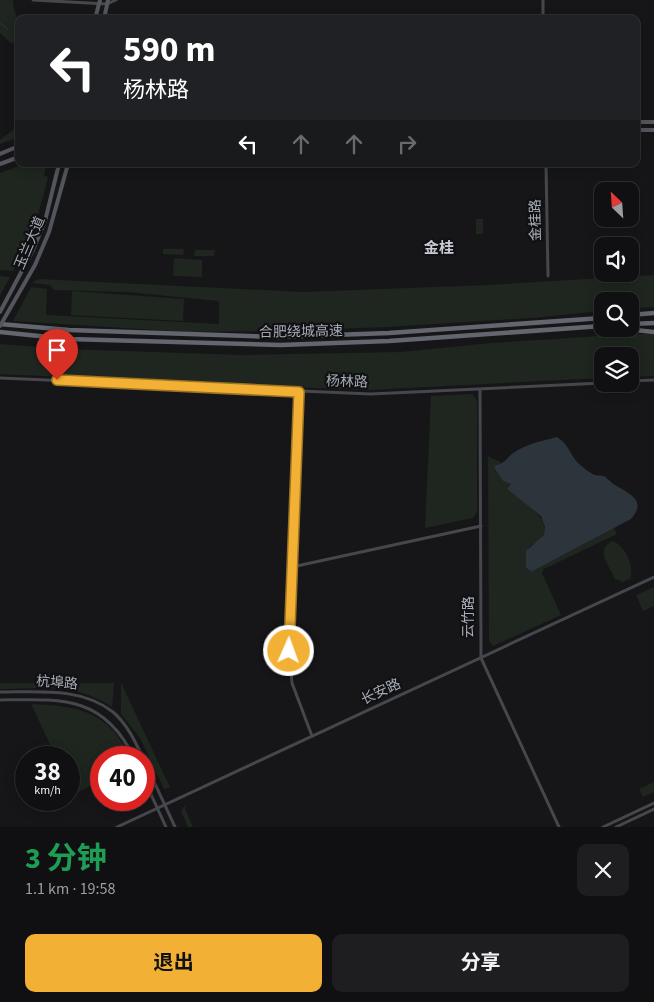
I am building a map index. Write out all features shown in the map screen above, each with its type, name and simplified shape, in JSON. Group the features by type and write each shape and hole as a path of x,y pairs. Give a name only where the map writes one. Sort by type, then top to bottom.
{"highway":[{"path":"639,315 654,314"},
{"name":"合肥绕城高速","path":"0,325 69,330 278,337 390,333 594,319"},
{"path":"639,324 654,323"},
{"name":"合肥绕城高速","path":"0,332 68,339 281,345 389,341 594,327"},
{"path":"639,330 654,332"}],"main road":[{"path":"96,15 100,2"},
{"path":"105,15 108,2"},
{"path":"640,122 654,122"},
{"path":"640,130 654,130"},
{"path":"0,154 15,148"},
{"path":"0,164 15,158"},
{"name":"玉兰大道","path":"1,311 33,250 45,221 58,167"},
{"name":"玉兰大道","path":"0,325 35,265 49,232 66,167"}],"street":[{"path":"34,0 100,2 116,0"},
{"path":"543,0 543,15"},
{"name":"金桂路","path":"546,167 548,276"},
{"name":"杨林路","path":"0,378 370,394 594,383"},
{"path":"639,381 654,380"},
{"name":"云竹路","path":"480,390 481,658 559,827"},
{"path":"299,392 289,651 292,683 312,736"},
{"path":"292,567 481,526"},
{"name":"长安路","path":"117,827 654,577"},
{"name":"杭埠路","path":"0,692 49,692 73,694 88,698 112,712 125,725 136,746"},
{"name":"杭埠路","path":"0,700 66,701 84,706 101,715 117,729 127,746"},
{"name":"杭埠路","path":"155,784 176,827"},
{"path":"155,804 166,827"},
{"path":"603,827 654,804"},
{"path":"616,827 654,809"}],"shaded area":[{"path":"0,0 13,0 16,15 15,39 12,44 0,33"},
{"path":"15,128 15,138 0,144 0,140"},
{"path":"16,167 46,167 44,176 48,177 34,226 13,271 0,270 0,173"},
{"path":"476,219 483,219 483,234 476,234"},
{"path":"163,249 184,249 183,255 163,254"},
{"path":"195,250 215,250 214,256 194,256"},
{"path":"174,258 202,260 202,277 173,276"},
{"path":"654,275 654,307 639,308 639,292 594,292 594,312 531,318 387,327 188,332 13,321 31,287 47,289 46,315 219,324 219,301 127,292 54,290 50,285 32,283 38,279 303,292 489,285 594,279 594,282 639,282 639,276"},
{"path":"0,276 10,277 0,296"},
{"path":"72,291 184,299 183,321 71,315"},
{"path":"639,334 654,334 654,376 639,377 639,347 594,347 594,378 369,390 0,374 0,344 64,349 243,355 401,352 491,343 594,336 639,337"},
{"path":"472,394 477,400 477,512 473,518 425,528 431,396"},
{"path":"557,437 565,443 579,464 592,474 604,477 630,494 637,502 638,507 631,519 531,572 526,567 526,551 544,535 545,527 541,516 507,489 511,484 503,481 494,468 522,448"},
{"path":"488,456 502,463 494,469 503,481 511,484 507,489 526,503 544,523 543,537 530,546 529,571 531,572 614,528 617,534 544,569 542,573 561,615 493,646 489,641"},
{"path":"612,541 625,551 630,563 630,579 623,582 615,579 605,558 604,549"},
{"path":"654,587 654,606 643,611 636,595"},
{"path":"0,683 114,683 112,707 99,699 72,690 44,688 0,689"},
{"path":"121,683 151,746 144,746 140,738 121,714"},
{"path":"31,704 64,707 90,714 112,730 123,746 90,746 90,786 80,791 80,746 51,746"},
{"path":"155,755 170,787 164,789 155,770"},
{"path":"654,782 654,792 643,797 639,789"},
{"path":"186,804 185,809 193,827 188,827 181,811"}],"waterway":[{"path":"0,23 8,29"}],"district":[{"name":"金桂","path":"439,248"}],"route":[{"path":"57,380 299,392 289,651"}]}
